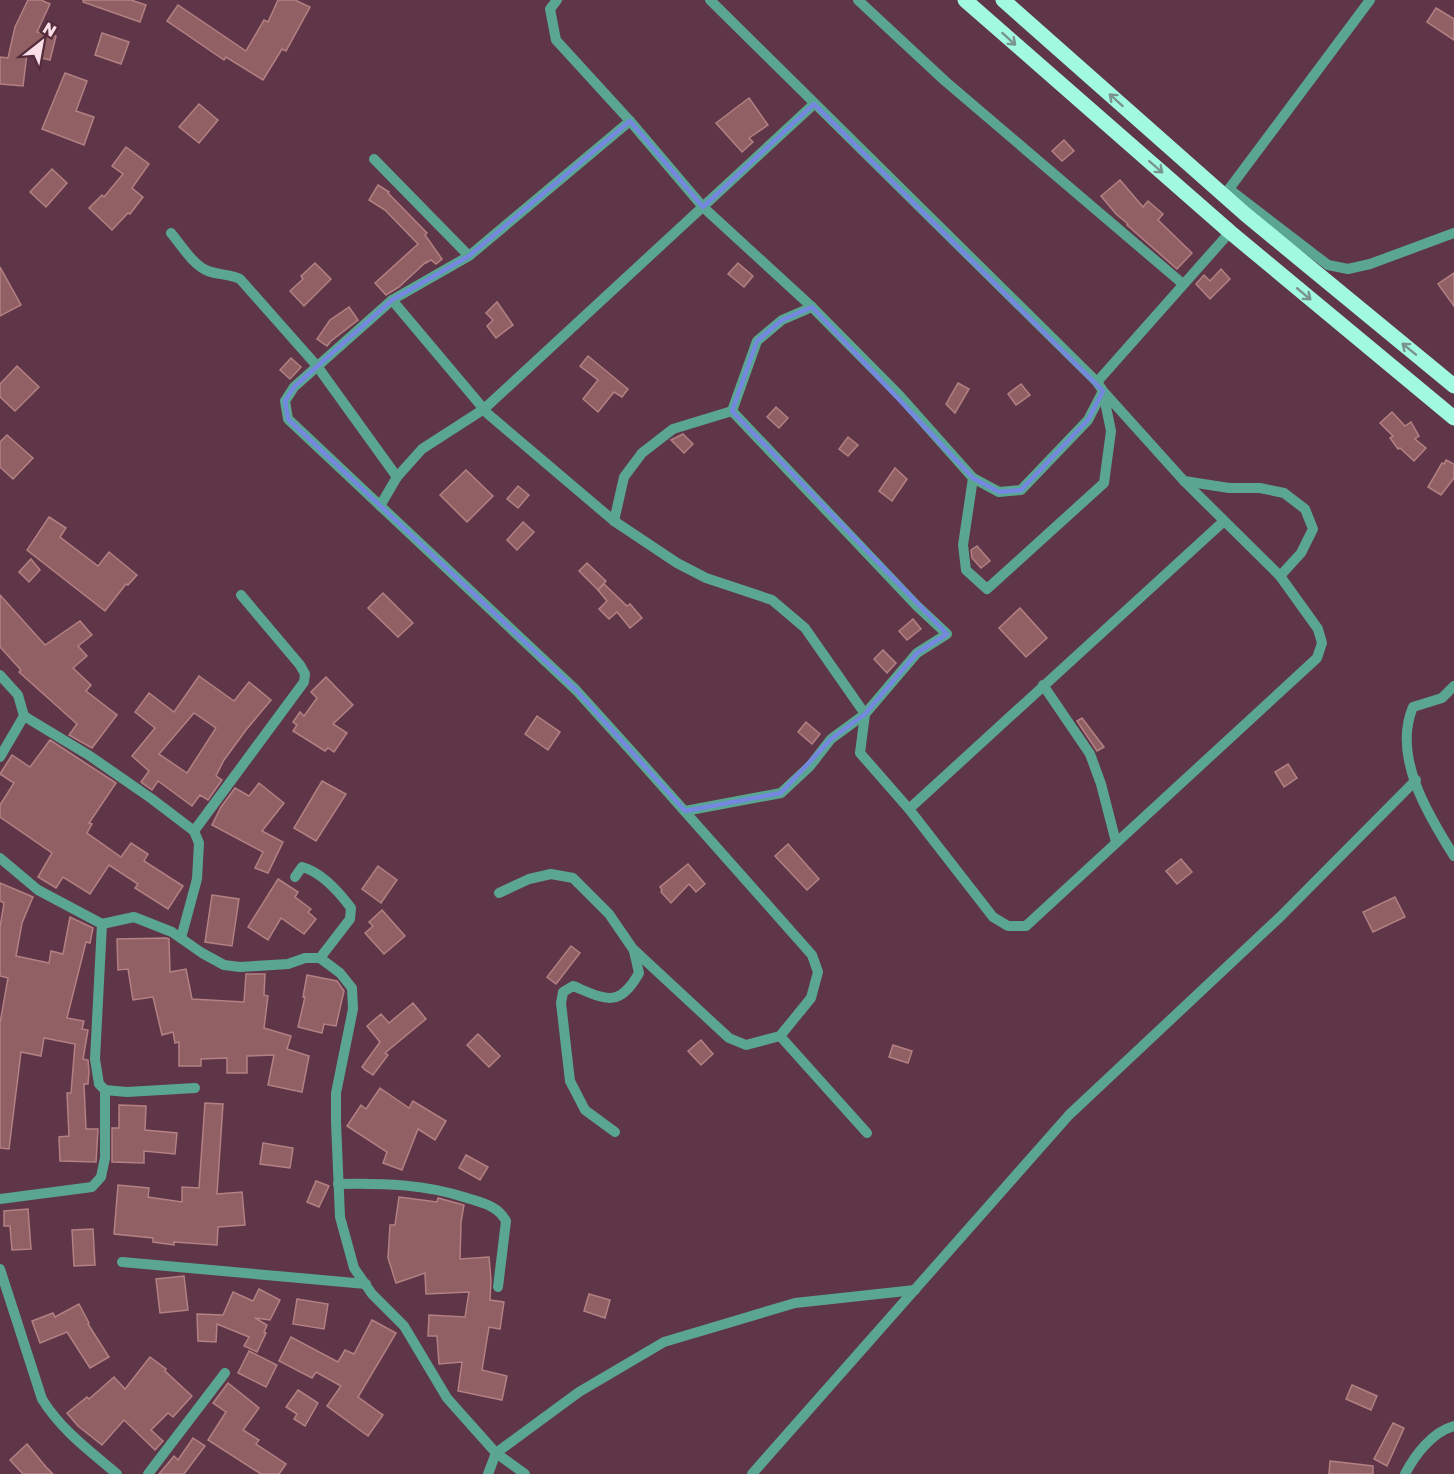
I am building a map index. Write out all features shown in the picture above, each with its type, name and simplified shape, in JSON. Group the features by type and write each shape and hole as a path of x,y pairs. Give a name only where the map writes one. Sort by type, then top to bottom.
{"main road":[{"path":"965,0 1230,232 1454,418"},
{"path":"990,22 1005,2 1454,386"}],"street":[{"path":"557,0 550,9 556,40 630,121 703,207 812,307 900,396 973,478 999,492 1021,490 1088,420 1100,387 1183,284 1230,232"},
{"path":"392,300 484,409 614,521 706,578 772,600 805,628 865,714 860,753 909,809 993,917 1008,926 1026,926 1317,658 1322,643 1318,629 1280,576 1184,481 1100,387 710,0"},
{"path":"858,0 945,81 1183,284"},
{"path":"1370,0 1226,192 1328,265 1348,269 1370,264 1454,233"},
{"path":"380,506 397,477 422,449 484,409 814,104"},
{"path":"499,893 529,879 551,874 573,878 609,914 633,949 729,1038 746,1046 780,1036 811,998 818,972 812,956 576,690 288,419 285,401 294,387 392,300 468,256 630,121"},
{"path":"374,159 468,256"},
{"path":"171,233 199,267 210,272 230,274 240,279 317,366 397,477"},
{"path":"732,411 757,341 782,320 812,307"},
{"path":"973,478 963,545 966,570 987,589 1104,483 1111,431 1100,387"},
{"path":"614,521 624,477 642,453 674,429 732,411"},
{"path":"685,811 781,793 810,766 831,739 865,714 917,653 947,634 916,606 732,411"},
{"path":"1184,481 1229,488 1260,488 1284,493 1305,509 1313,529 1301,554 1280,576"},
{"path":"909,809 1224,521"},
{"path":"194,831 304,682 305,674 300,665 241,595"},
{"path":"0,675 18,695 24,716 90,756 194,831 199,843 197,879 181,938"},
{"path":"1043,685 1090,754 1101,784 1116,842"},
{"path":"1454,686 1442,698 1413,706 1408,719 1405,740 1428,814 1454,856"},
{"path":"0,757 24,716"},
{"path":"752,1474 1069,1115 1281,916 1416,780"},
{"path":"0,858 38,890 102,924 134,916 172,932 225,965 240,967 288,964 306,958 320,958 340,973 352,988 353,1009 336,1093 338,1184 340,1217 354,1268 372,1294 404,1326 447,1398 496,1453 525,1474"},
{"path":"295,877 302,867 312,870 341,895 351,908 350,919 320,958"},
{"path":"102,924 95,1059 99,1084 105,1090 127,1092 195,1088"},
{"path":"615,1132 585,1110 570,1081 561,1003 563,992 573,986 605,999 619,997 631,988 639,973 633,949"},
{"path":"780,1036 867,1133"},
{"path":"0,1199 92,1187 101,1177 105,1158 105,1090"},
{"path":"338,1184 387,1183 441,1190 488,1204 501,1212 506,1221 498,1287"},
{"path":"122,1262 366,1284"},
{"path":"0,1269 42,1399 68,1432 117,1474"},
{"path":"488,1474 496,1453 579,1392 664,1342 795,1303 915,1290"},
{"path":"148,1474 225,1372"},
{"path":"1405,1474 1414,1457 1421,1450 1443,1429 1454,1426"}],"highlighted area":[{"path":"814,104 1103,391 1088,420 1021,490 999,492 973,478 812,307 782,320 757,341 732,411 947,634 917,653 865,714 831,739 781,793 685,811 576,690 288,419 285,401 294,387 392,300 469,256 630,121 703,207"}],"building":[{"path":"28,0 41,0 50,4 37,32 56,36 50,60 27,54 23,86 0,84 0,57 8,58 15,27"},
{"path":"83,0 131,0 146,5 140,22 83,2"},
{"path":"278,0 295,0 310,7 286,51 282,49 263,80 226,57 224,60 167,21 178,5 246,51 264,20 268,22"},
{"path":"1436,8 1454,19 1454,40 1427,22"},
{"path":"102,33 129,42 121,64 95,55"},
{"path":"65,73 87,81 76,111 94,117 84,145 42,129"},
{"path":"749,98 768,125 749,138 753,142 742,152 716,123"},
{"path":"199,104 218,120 199,143 179,127"},
{"path":"1064,140 1074,151 1062,161 1052,151"},
{"path":"126,147 149,164 132,188 143,197 130,214 128,213 112,230 89,208 102,195 104,197 123,174 112,166"},
{"path":"52,169 67,183 46,207 30,192"},
{"path":"1120,180 1143,207 1148,201 1163,214 1158,220 1192,253 1177,269 1127,225 1101,196"},
{"path":"378,185 389,192 427,233 425,235 442,259 436,264 431,260 426,262 399,287 386,295 375,283 418,244 385,210 369,200"},
{"path":"315,263 331,279 304,306 290,291"},
{"path":"738,263 753,276 744,287 728,274"},
{"path":"0,267 21,305 0,316"},
{"path":"1221,269 1230,279 1210,299 1196,284 1204,275 1210,281"},
{"path":"1454,273 1454,306 1438,284"},
{"path":"497,302 513,325 496,338 487,326 493,320 486,313"},
{"path":"349,307 358,320 327,346 317,339 330,320"},
{"path":"588,356 628,389 622,397 614,392 598,412 583,399 598,380 580,366"},
{"path":"291,358 301,367 290,379 280,370"},
{"path":"17,366 39,387 15,411 0,397 0,384"},
{"path":"958,383 969,389 955,413 946,404"},
{"path":"1021,384 1030,395 1016,405 1008,394"},
{"path":"776,407 788,418 779,428 767,417"},
{"path":"1392,412 1405,426 1411,422 1419,436 1415,439 1426,448 1414,461 1400,448 1398,449 1390,438 1393,436 1380,423"},
{"path":"683,434 693,444 684,453 671,440"},
{"path":"7,435 33,458 13,479 0,467 0,442"},
{"path":"848,437 858,445 848,456 839,449"},
{"path":"1446,460 1454,464 1454,478 1441,495 1428,487"},
{"path":"895,468 907,479 892,501 879,491"},
{"path":"466,470 493,496 467,522 440,495"},
{"path":"518,486 529,495 518,508 507,499"},
{"path":"49,517 66,528 60,537 98,566 109,552 137,575 128,585 126,584 105,611 27,550"},
{"path":"523,522 534,532 517,550 507,540"},
{"path":"977,546 990,561 981,568 972,558 971,550"},
{"path":"31,559 40,570 29,582 19,572"},
{"path":"587,563 606,581 598,590 579,571"},
{"path":"604,584 627,606 630,604 642,618 630,628 617,612 609,619 599,609 607,601 598,590"},
{"path":"383,593 413,623 398,637 368,608"},
{"path":"0,595 45,645 80,621 92,635 78,646 87,656 73,668 91,685 86,691 117,715 92,748 69,735 77,724 19,672 21,670 0,647"},
{"path":"1020,608 1047,638 1026,657 999,628"},
{"path":"913,619 921,629 907,640 899,631"},
{"path":"883,650 896,663 887,673 874,659"},
{"path":"199,676 234,701 249,682 271,700 224,760 216,776 222,780 208,800 200,795 192,806 158,781 152,790 141,782 149,771 132,756 155,728 135,712 149,693 174,712","holes":["194,713 216,728 187,773 159,754"]},
{"path":"326,677 353,705 333,724 347,733 334,752 328,748 325,751 293,731 297,725 293,722 300,712 304,716 317,698 311,692"},
{"path":"537,716 560,732 548,750 525,734"},
{"path":"1082,718 1104,747 1097,751 1077,721"},
{"path":"806,722 820,734 812,744 798,732"},
{"path":"50,740 116,783 89,823 92,824 87,833 121,857 131,843 148,854 144,861 183,886 168,909 135,888 138,884 109,865 90,894 63,877 56,888 38,877 52,853 0,817 0,805 14,783 0,774 12,755 30,767"},
{"path":"1288,764 1297,778 1284,787 1275,772"},
{"path":"322,781 346,794 316,841 294,828"},
{"path":"259,783 284,803 262,831 283,842 268,873 255,868 263,852 212,825 221,807 235,788 249,796"},
{"path":"788,844 819,879 807,890 775,856"},
{"path":"1181,859 1192,872 1177,884 1166,871"},
{"path":"688,864 705,884 696,892 689,884 671,903 661,892 660,887"},
{"path":"378,866 397,880 381,903 362,889"},
{"path":"278,879 298,892 295,897 311,909 308,912 316,919 304,934 281,918 268,940 248,927"},
{"path":"0,883 33,897 22,923 16,956 49,963 51,951 63,954 70,917 93,928 90,943 86,942 67,1018 84,1021 82,1029 88,1030 83,1059 88,1060 89,1072 88,1084 84,1084 86,1129 98,1129 96,1162 60,1161 59,1137 69,1136 67,1093 71,1093 75,1044 44,1038 41,1056 21,1052 9,1149 0,1148 0,1023 8,978 0,976 0,927 4,903 0,901"},
{"path":"212,895 239,899 232,946 205,942"},
{"path":"1395,897 1405,917 1373,932 1363,912"},
{"path":"382,910 405,936 384,954 365,933 373,926 369,922"},
{"path":"117,939 169,939 170,972 186,969 192,999 244,1002 246,974 265,974 264,995 268,996 264,1028 291,1036 287,1049 309,1056 302,1092 268,1085 274,1055 247,1056 247,1073 227,1073 227,1058 201,1059 201,1066 179,1066 179,1042 175,1043 173,1032 162,1035 153,997 133,1000 128,969 118,970"},
{"path":"571,946 580,953 556,984 547,977"},
{"path":"307,975 337,981 344,991 336,1026 324,1024 322,1033 298,1027"},
{"path":"413,1003 426,1019 385,1053 388,1055 373,1075 365,1070 362,1067 380,1042 367,1026 381,1014 389,1023"},
{"path":"478,1034 500,1056 489,1067 467,1045"},
{"path":"701,1040 713,1054 701,1065 688,1051"},
{"path":"893,1045 912,1051 908,1063 889,1057"},
{"path":"380,1088 409,1108 413,1101 446,1121 435,1140 418,1129 402,1170 383,1163 387,1152 347,1126 361,1105 366,1109"},
{"path":"205,1103 223,1104 217,1194 242,1192 245,1225 218,1227 217,1245 174,1242 174,1245 153,1242 153,1238 114,1234 118,1185 149,1188 148,1197 182,1202 182,1187 199,1188"},
{"path":"119,1105 146,1106 145,1130 177,1133 175,1154 144,1151 144,1163 112,1162 112,1128 119,1128"},
{"path":"263,1143 293,1148 290,1168 260,1164"},
{"path":"466,1155 488,1167 480,1180 459,1168"},
{"path":"316,1181 329,1186 319,1207 307,1202"},
{"path":"399,1197 437,1202 438,1198 464,1205 460,1259 489,1257 490,1300 504,1302 500,1329 489,1327 482,1370 507,1376 502,1400 458,1391 462,1362 439,1364 437,1336 428,1336 429,1315 465,1317 469,1292 426,1294 425,1273 396,1283 388,1258 390,1225 395,1225"},
{"path":"28,1209 31,1249 12,1250 10,1226 4,1226 4,1211"},
{"path":"93,1229 95,1265 74,1266 72,1230"},
{"path":"184,1276 188,1310 160,1313 156,1279"},
{"path":"259,1289 280,1300 270,1320 255,1318 267,1325 264,1332 266,1333 257,1352 244,1346 249,1337 217,1324 216,1342 198,1341 197,1314 223,1315 233,1292 253,1301"},
{"path":"589,1294 610,1300 605,1318 584,1311"},
{"path":"297,1299 328,1304 324,1329 293,1324"},
{"path":"79,1304 88,1324 109,1357 90,1368 67,1332 40,1343 32,1321 53,1313 55,1317"},
{"path":"372,1320 396,1333 358,1397 383,1415 368,1436 327,1406 341,1386 316,1372 312,1378 279,1361 291,1337 338,1362 345,1350 354,1354"},
{"path":"249,1351 277,1365 266,1387 238,1373"},
{"path":"150,1357 166,1369 165,1371 192,1396 173,1417 168,1413 151,1430 163,1441 155,1450 124,1420 102,1445 78,1426 67,1413 87,1397 89,1399 114,1377 125,1389"},
{"path":"228,1383 259,1408 243,1430 259,1440 256,1444 286,1464 279,1474 261,1474 208,1440 226,1412 213,1403"},
{"path":"1352,1385 1377,1396 1371,1410 1346,1399"},
{"path":"298,1390 318,1403 305,1426 294,1419 297,1414 286,1407"},
{"path":"1393,1423 1404,1428 1387,1466 1374,1459"},
{"path":"193,1438 205,1446 184,1474 159,1474 174,1456 178,1460"},
{"path":"27,1444 53,1474 23,1474 10,1460"},
{"path":"1330,1461 1373,1466 1373,1474 1329,1474"}]}
